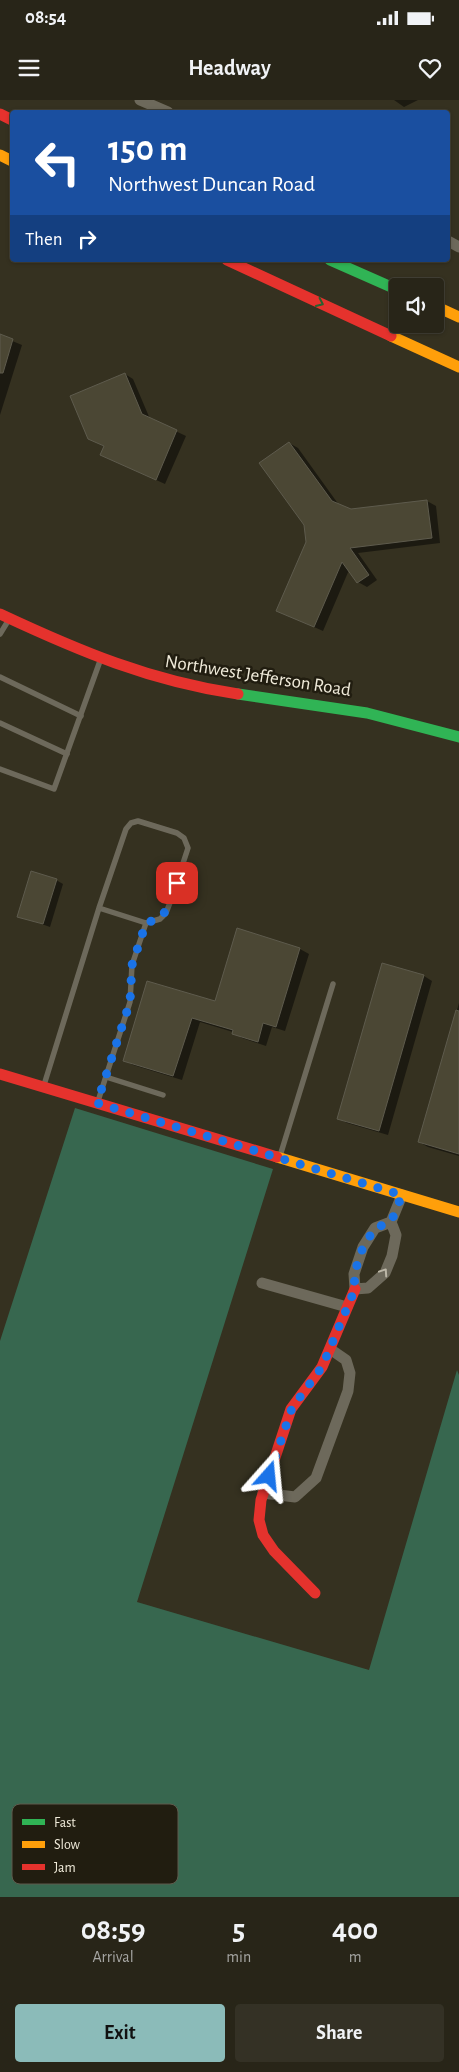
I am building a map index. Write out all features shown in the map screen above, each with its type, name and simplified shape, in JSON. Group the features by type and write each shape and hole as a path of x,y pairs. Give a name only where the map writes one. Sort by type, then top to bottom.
{"main road":[{"path":"232,262 459,366"},
{"path":"335,262 389,286"},
{"path":"444,310 459,317"},
{"name":"Northwest Jefferson Road","path":"5,616 126,670 165,681 210,690 350,709 400,720 459,737"},
{"path":"0,1074 459,1212"},
{"path":"315,1593 274,1551 263,1535 259,1520 263,1493 292,1408 322,1367 355,1289"}],"street":[{"path":"140,100 163,110"},
{"path":"391,1222 375,1228 363,1247 354,1274 355,1289 368,1288 385,1273 392,1256 396,1234 391,1222 402,1195"},
{"path":"262,1283 347,1308"},
{"path":"263,1493 295,1497 316,1478 348,1391 350,1373 346,1360 330,1349"}],"lane":[{"path":"0,634 5,616"},
{"path":"0,769 54,789 101,659"},
{"path":"0,676 81,716"},
{"path":"0,723 67,754"},
{"path":"43,1086 99,908 123,835 131,823 138,821 177,833 184,838 188,848 166,913 160,919 146,923 99,908"},
{"path":"97,1103 130,1002 132,965 146,923"},
{"path":"280,1158 333,984"},
{"path":"106,1077 163,1095"}],"green space":[{"path":"75,1108 273,1169 137,1602 369,1670 457,1370 459,1375 459,1897 0,1897 0,1341"}],"building":[{"path":"0,334 13,339 3,373 0,373"},
{"path":"125,373 142,414 177,430 156,480 100,455 104,446 88,439 70,396"},
{"path":"289,442 332,501 351,509 427,500 432,538 350,548 369,575 357,583 342,562 314,627 276,611 306,542 304,525 259,463"},
{"path":"31,871 57,879 43,924 17,917"},
{"path":"237,928 300,948 276,1027 263,1023 258,1042 232,1034 233,1030 192,1018 173,1076 123,1061 147,981 215,1001"},
{"path":"382,963 424,975 379,1131 337,1119"},
{"path":"456,1010 459,1011 459,1154 418,1142"}],"traffic: fast":[{"path":"335,262 389,286"},
{"path":"238,694 367,713 459,737"}],"traffic: slow":[{"path":"0,155 10,160"},
{"path":"444,310 459,317"},
{"path":"391,336 459,367"},
{"path":"277,1157 459,1212"}],"traffic: jam":[{"path":"0,114 10,119"},
{"path":"231,262 391,336"},
{"path":"0,614 87,652 145,673 238,694"},
{"path":"0,1074 277,1157"},
{"path":"315,1593 274,1551 263,1535 259,1520 261,1500 291,1409 322,1367 355,1289"}],"route":[{"path":"177,883 166,913 160,919 146,923 132,965 130,1002 97,1103 402,1195 391,1222 375,1228 363,1247 354,1274 355,1289 322,1367 292,1408 269,1476"}]}
